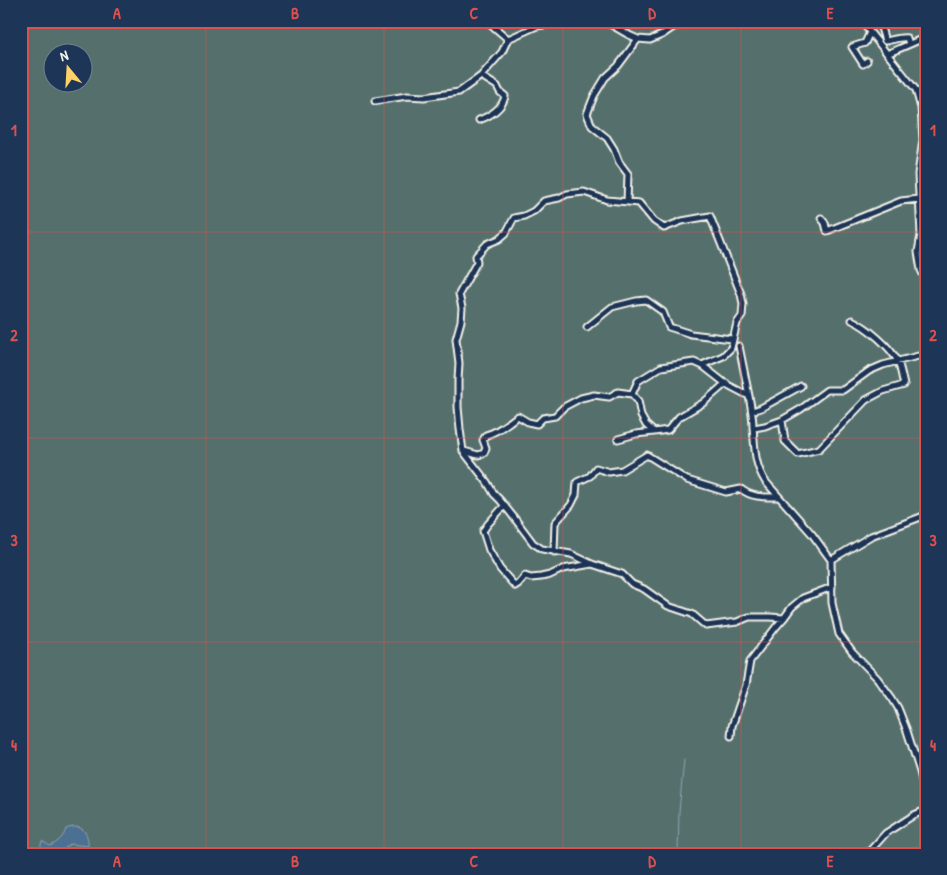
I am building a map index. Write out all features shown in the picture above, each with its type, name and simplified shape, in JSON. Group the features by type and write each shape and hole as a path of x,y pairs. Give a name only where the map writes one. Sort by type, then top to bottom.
{"street":[{"path":"487,21 508,39"},
{"path":"376,101 407,96 424,97 459,92 482,76 502,52 508,39 537,26 580,21 610,24 638,39 650,40 662,35 678,23 690,24 697,21"},
{"path":"862,21 916,90 922,108 923,140 918,174 921,235 918,252 921,270 926,281"},
{"path":"879,21 885,41 901,37 907,38 909,44"},
{"path":"867,61 863,64 852,47 865,43 870,32"},
{"path":"887,54 926,36"},
{"path":"627,202 628,174 618,162 614,149 607,138 592,126 587,114 594,96 605,78 618,66 638,39"},
{"path":"479,120 501,107 505,96 497,86 482,76"},
{"path":"919,165 926,164"},
{"path":"702,365 723,356 731,348 732,339 737,323 742,316 744,304 710,216 682,221 664,228 654,221 639,203 607,200 584,192 567,194 544,201 534,211 514,218 506,232 499,239 487,244 476,256 478,262 459,294 462,308 456,339 459,363 458,407 463,451 533,543 542,550 571,554 592,564 622,574 632,584 644,589 668,606 692,614 706,626 737,622 750,617 784,618"},
{"path":"821,218 827,230 901,201 919,199"},
{"path":"919,245 926,246"},
{"path":"587,326 612,308 646,300 663,312 669,327 691,334 732,339"},
{"path":"782,420 785,441 798,454 819,449 866,400 883,391 904,385 898,362 879,338 870,333 862,324 852,320"},
{"path":"739,346 752,411 754,450 759,471 765,481 812,534 831,560 832,603 839,634 852,652 877,678 898,708 920,772 926,797"},
{"path":"754,428 782,420 827,390 843,390 869,371 883,365 926,354"},
{"path":"632,394 638,381 661,367 694,362 702,365 726,383 749,396"},
{"path":"618,439 636,434 668,430 679,417 703,403 726,383"},
{"path":"752,411 801,386"},
{"path":"463,451 478,455 484,453 486,448 483,440 486,435 497,432 518,416 528,422 537,424 543,418 555,416 564,407 581,398 594,395 609,397 618,392 632,394 638,401 640,416 654,432"},
{"path":"554,552 555,523 571,505 576,495 577,482 590,476 596,468 609,472 622,470 648,455 656,462 687,480 726,492 741,489 746,494 757,497 779,496"},
{"path":"505,506 483,531 489,550 500,569 515,586 525,576 531,578 541,577 563,569 592,564"},
{"path":"831,560 871,536 926,515"},
{"path":"731,736 732,726 746,685 750,661 792,607 803,598 832,587"},
{"path":"867,854 886,833 914,815 926,810"}],"green space":[{"path":"21,21 926,21 926,854 21,854"}],"water":[{"path":"72,827 84,831 88,846 70,844 66,847 65,854 41,854 42,841 50,846 64,835 66,829"}],"waterway":[{"path":"678,854 679,811 684,760"}]}
